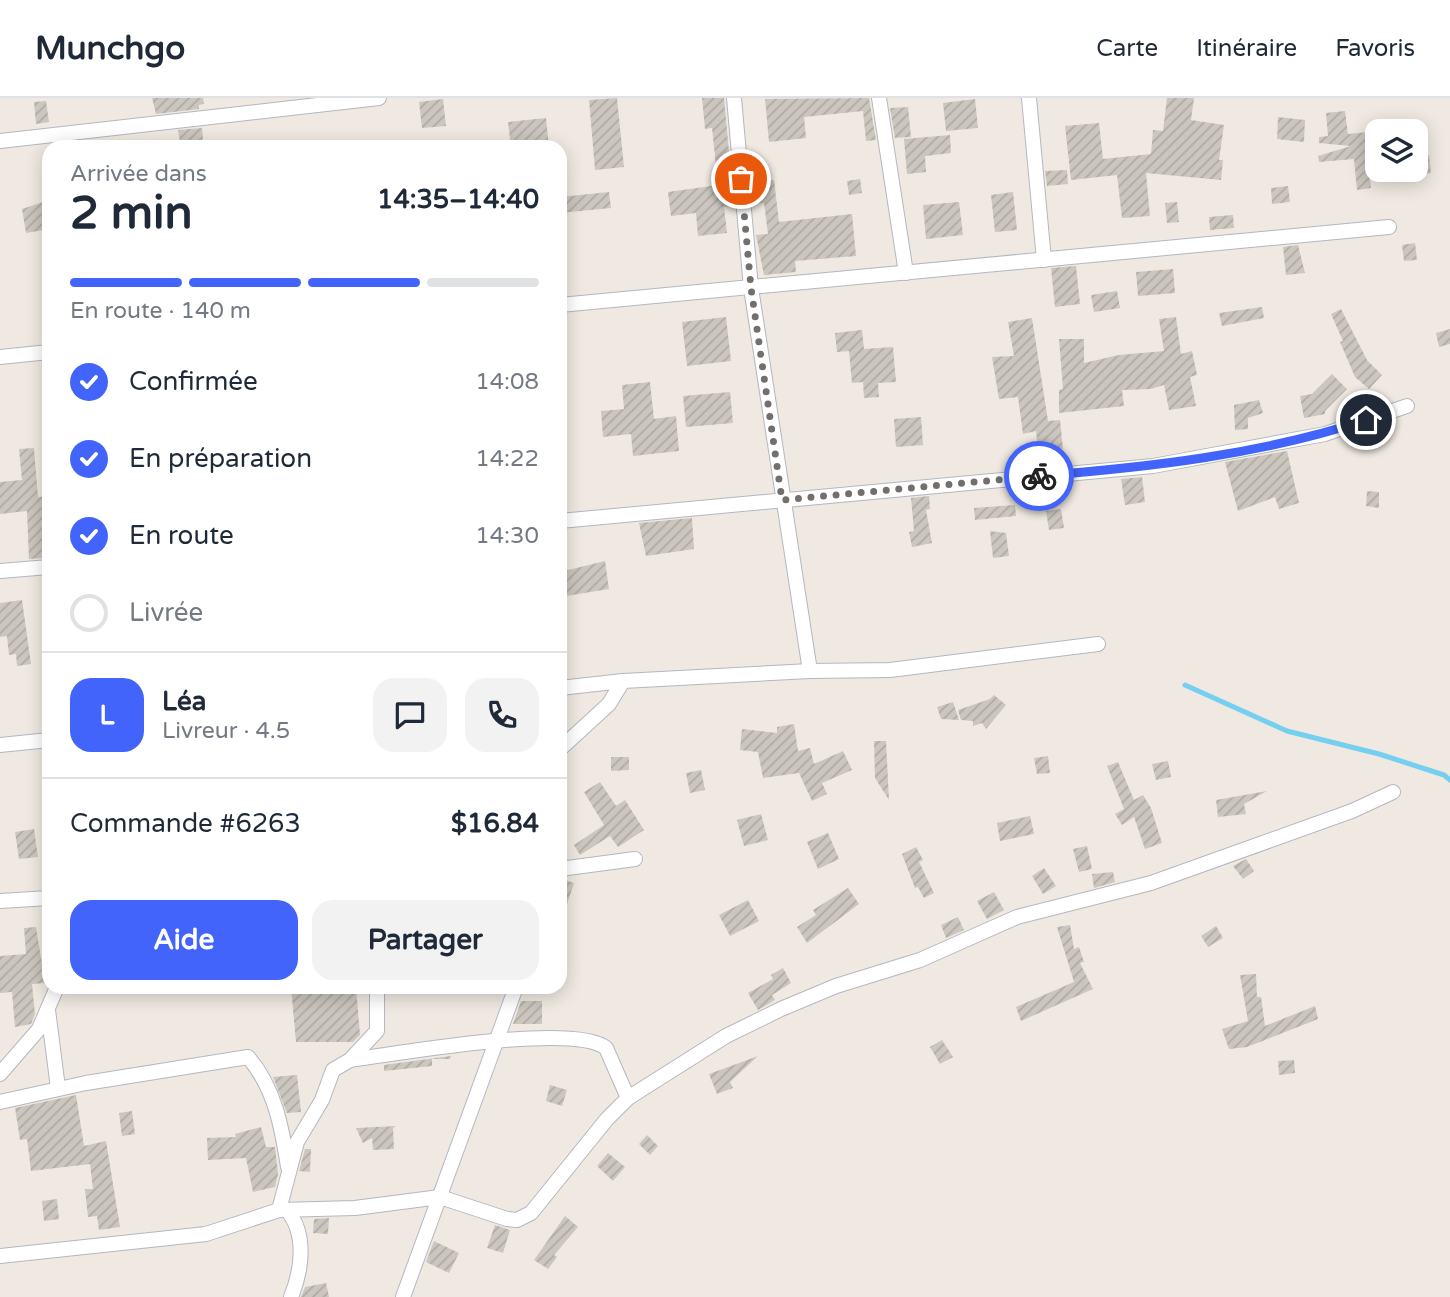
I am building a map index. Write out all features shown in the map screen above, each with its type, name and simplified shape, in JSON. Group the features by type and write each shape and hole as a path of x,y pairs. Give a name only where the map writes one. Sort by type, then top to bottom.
{"street":[{"path":"0,141 379,98"},
{"path":"734,98 751,288 810,671"},
{"path":"879,98 906,273"},
{"path":"1029,98 1044,260"},
{"path":"567,304 1389,227"},
{"path":"0,357 42,353"},
{"path":"567,521 1153,466 1325,434 1407,406"},
{"path":"0,571 42,568"},
{"path":"567,687 623,681 810,671 890,670 1098,644"},
{"path":"567,743 609,704 623,681"},
{"path":"0,745 42,741"},
{"path":"0,1256 206,1234 283,1210 355,1208 440,1197 507,1219 524,1217 531,1213 598,1129 628,1098 726,1036 836,986 920,960 1017,917 1151,883 1352,811 1393,792"},
{"path":"567,868 635,859"},
{"path":"0,901 42,898"},
{"path":"0,1074 39,1029 54,994"},
{"path":"291,1297 298,1278 300,1231 283,1210 288,1167 297,1142 322,1100 333,1070 350,1060 377,1031 377,994"},
{"path":"403,1297 513,994"},
{"path":"48,1008 58,1088"},
{"path":"350,1060 496,1041 565,1039 598,1042 606,1048 628,1098"},
{"path":"0,1102 58,1088 248,1057 258,1069 277,1108 288,1167"}],"building":[{"path":"152,98 203,98 204,104 199,105 199,109 156,114"},
{"path":"617,98 624,167 595,170 589,100"},
{"path":"702,98 724,98 734,206 724,207 727,233 698,236 696,213 671,216 668,192 718,185 712,128 705,129"},
{"path":"869,98 876,140 866,141 863,111 804,117 806,138 769,142 765,99"},
{"path":"1167,98 1194,98 1191,120 1224,125 1219,160 1223,160 1221,180 1146,173 1150,216 1122,218 1117,175 1071,180 1065,126 1099,123 1103,159 1151,154 1153,130 1163,131"},
{"path":"443,99 446,126 422,128 419,102"},
{"path":"975,99 978,128 946,131 943,103"},
{"path":"46,101 49,122 36,124 34,102"},
{"path":"908,107 911,137 895,138 890,108"},
{"path":"1345,111 1348,134 1365,132 1365,182 1370,182 1371,188 1357,190 1354,159 1319,162 1318,156 1351,146 1319,143 1319,137 1328,136 1326,113"},
{"path":"1278,117 1305,120 1304,142 1277,139"},
{"path":"546,118 548,140 510,140 508,122"},
{"path":"202,128 203,140 180,140 178,130"},
{"path":"950,135 951,153 925,156 926,172 907,174 904,139"},
{"path":"1428,155 1431,173 1428,173"},
{"path":"1067,170 1068,184 1047,186 1045,171"},
{"path":"860,179 862,193 849,195 847,181"},
{"path":"774,180 779,222 852,214 856,256 795,261 796,272 764,275 756,235 768,234 764,203 753,204 751,182"},
{"path":"1288,186 1290,202 1272,204 1271,188"},
{"path":"609,192 611,208 567,212 567,196"},
{"path":"1013,192 1017,230 995,232 991,195"},
{"path":"42,202 42,230 26,233 22,209"},
{"path":"959,202 963,235 926,239 923,205"},
{"path":"1177,202 1179,222 1167,223 1165,203"},
{"path":"1233,215 1234,228 1210,230 1209,217"},
{"path":"1415,243 1417,260 1404,261 1402,245"},
{"path":"1298,245 1305,273 1286,275 1283,247"},
{"path":"1076,266 1080,304 1055,307 1051,268"},
{"path":"1173,269 1175,293 1138,296 1136,272"},
{"path":"1117,291 1120,308 1094,312 1091,295"},
{"path":"1262,307 1264,318 1222,326 1219,313"},
{"path":"1341,309 1367,360 1382,375 1369,389 1355,377 1340,342 1343,341 1331,314"},
{"path":"726,317 731,361 687,366 682,322"},
{"path":"1176,317 1181,354 1192,351 1197,375 1190,377 1196,406 1169,410 1164,385 1151,389 1122,390 1124,406 1059,413 1059,390 1063,389 1059,339 1084,339 1084,363 1119,355 1164,351 1159,319"},
{"path":"1032,318 1048,421 1060,420 1063,449 1038,451 1036,431 1023,434 1018,397 999,399 992,357 1014,356 1008,322"},
{"path":"1450,329 1450,344 1439,347 1436,333"},
{"path":"862,330 864,349 893,347 896,382 878,383 879,397 864,398 863,382 852,383 849,351 837,352 835,333"},
{"path":"1332,374 1347,389 1325,414 1304,418 1300,396 1312,394"},
{"path":"650,382 654,419 676,416 679,451 633,456 631,434 603,437 601,411 624,409 622,385"},
{"path":"730,392 733,423 686,427 683,396"},
{"path":"1259,400 1263,413 1248,418 1248,429 1235,430 1234,405"},
{"path":"921,417 923,445 896,447 894,419"},
{"path":"34,448 38,497 42,497 42,558 29,559 27,511 0,514 0,482 22,480 19,449"},
{"path":"1287,451 1299,503 1279,509 1275,497 1238,511 1225,462"},
{"path":"1142,477 1145,502 1125,505 1121,479"},
{"path":"1367,491 1379,492 1379,508 1366,506"},
{"path":"929,496 930,509 926,510 932,543 912,547 909,532 914,531 911,498"},
{"path":"1015,505 1016,516 975,520 974,508"},
{"path":"1061,509 1064,528 1049,530 1046,511"},
{"path":"692,518 694,549 646,556 639,523"},
{"path":"990,531 1006,533 1009,556 993,558"},
{"path":"605,561 609,589 567,596 567,570"},
{"path":"22,600 31,664 17,666 16,654 9,655 7,636 0,637 0,603"},
{"path":"994,695 1006,705 986,729 982,723 973,726 973,721 961,720 958,710 990,699"},
{"path":"953,702 959,720 941,719 937,707"},
{"path":"794,724 798,751 810,748 814,764 843,751 852,770 822,783 827,794 812,801 799,773 763,778 758,752 740,750 742,729 777,733 777,727"},
{"path":"874,741 886,741 889,800 875,778"},
{"path":"1048,756 1050,773 1037,774 1034,758"},
{"path":"611,757 629,757 629,770 611,771"},
{"path":"1168,761 1171,777 1156,780 1152,764"},
{"path":"1118,762 1134,800 1143,795 1151,808 1162,843 1145,849 1134,817 1122,825 1115,814 1124,809 1107,766"},
{"path":"701,770 705,790 690,793 686,773"},
{"path":"600,782 616,806 625,800 644,830 618,847 610,836 580,855 574,845 604,825 584,792"},
{"path":"1267,791 1244,804 1246,814 1218,817 1216,800"},
{"path":"761,814 768,840 744,846 737,820"},
{"path":"1030,816 1034,834 1000,841 997,823"},
{"path":"34,829 38,857 19,859 15,832"},
{"path":"828,833 839,859 818,869 807,842"},
{"path":"1087,846 1092,869 1079,872 1073,849"},
{"path":"916,847 923,860 919,862 934,893 924,898 918,887 915,888 902,854"},
{"path":"1246,859 1254,871 1243,879 1233,866"},
{"path":"1044,868 1056,886 1043,894 1032,876"},
{"path":"1113,872 1115,882 1094,888 1092,874"},
{"path":"567,880 574,883 567,904"},
{"path":"848,888 859,904 807,943 797,927 816,915 813,910"},
{"path":"994,892 1004,910 987,919 977,901"},
{"path":"748,900 759,921 730,936 719,915"},
{"path":"958,917 964,930 946,938 941,925"},
{"path":"1070,925 1074,949 1079,947 1084,962 1080,963 1093,989 1021,1021 1016,1007 1074,982 1057,927"},
{"path":"1216,926 1223,938 1208,947 1201,936"},
{"path":"36,927 42,983 32,984 35,1014 31,1024 15,1027 12,992 0,993 0,956 26,954 24,928"},
{"path":"783,968 791,983 772,995 775,1000 758,1010 748,993 773,979 771,975"},
{"path":"1256,974 1257,997 1261,997 1265,1026 1315,1006 1318,1019 1247,1047 1229,1049 1222,1029 1248,1021 1240,975"},
{"path":"292,994 357,994 360,1035 353,1042 296,1042"},
{"path":"521,1001 542,1001 542,1024 513,1024"},
{"path":"942,1040 953,1057 940,1064 930,1047"},
{"path":"451,1056 450,1059 432,1059 432,1066 384,1071 384,1065"},
{"path":"758,1056 730,1082 733,1088 717,1094 709,1074"},
{"path":"1294,1060 1295,1073 1279,1075 1278,1061"},
{"path":"297,1075 301,1112 287,1113 273,1077"},
{"path":"550,1085 567,1090 562,1106 546,1101"},
{"path":"76,1095 84,1146 106,1141 120,1227 99,1230 97,1216 88,1217 85,1189 93,1189 90,1164 31,1171 27,1139 20,1140 15,1108"},
{"path":"132,1111 135,1134 122,1136 119,1113"},
{"path":"396,1126 393,1128 394,1149 373,1150 372,1138 363,1143 356,1128"},
{"path":"261,1127 266,1147 275,1147 278,1174 275,1187 253,1192 246,1158 208,1160 207,1138 236,1137 235,1134"},
{"path":"647,1135 658,1146 650,1155 639,1144"},
{"path":"305,1149 311,1149 310,1172 299,1171"},
{"path":"608,1153 625,1167 613,1181 597,1166"},
{"path":"57,1199 59,1219 44,1221 42,1201"},
{"path":"565,1216 578,1227 554,1255 557,1257 548,1269 534,1260"},
{"path":"329,1218 328,1234 313,1233 314,1219"},
{"path":"495,1225 510,1230 503,1253 487,1248"},
{"path":"434,1241 459,1253 449,1273 426,1262"},
{"path":"326,1283 329,1297 301,1297 305,1287"}],"waterway":[{"path":"1185,685 1287,731 1379,754 1444,775 1450,780"}],"way so far":[{"path":"741,179 751,288 782,500 1039,476"}],"route":[{"path":"1039,476 1153,466 1325,434 1366,420"}]}
